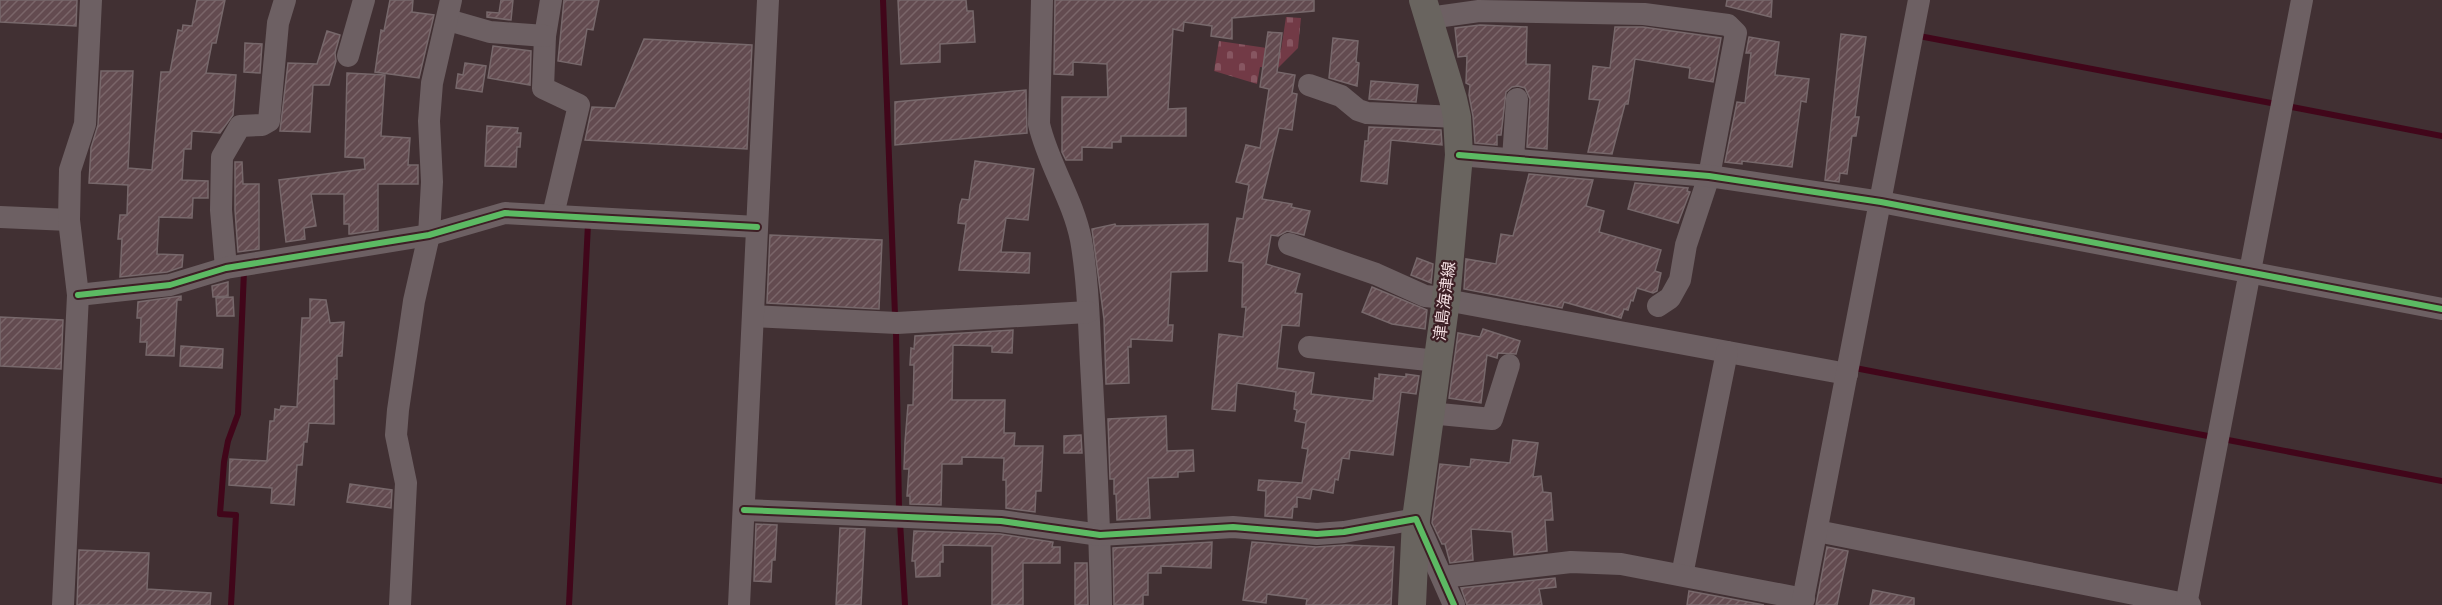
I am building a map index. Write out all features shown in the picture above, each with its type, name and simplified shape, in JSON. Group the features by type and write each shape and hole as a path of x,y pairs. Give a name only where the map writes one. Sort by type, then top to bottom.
{"main road":[{"name":"津島海津線","path":"1412,601 1416,519 1446,299 1459,155 1457,117 1426,9"}],"street":[{"path":"63,605 78,295 69,220 70,170 85,124 91,0"},
{"path":"226,268 221,210 222,157 240,126 262,125 270,121 278,23 285,0"},
{"path":"348,56 364,0"},
{"path":"551,0 544,36 543,88 579,105 553,215"},
{"path":"739,605 768,0"},
{"path":"1042,0 1039,124 1042,139 1076,222 1081,240 1088,312 1100,535 1101,605"},
{"path":"1412,601 1448,589 1571,562 1621,564 1803,602 1919,0"},
{"path":"1817,531 2188,605 2302,0"},
{"path":"1426,9 1644,14 1728,25 1736,33 1709,176 1686,245 1677,290 1658,306"},
{"path":"400,605 406,483 396,435 398,410 414,302 429,235 432,182 429,121 432,83 450,10 490,32 544,36"},
{"path":"1310,85 1341,96 1358,110 1367,113 1457,117"},
{"path":"1513,159 1517,99"},
{"path":"1459,155 1709,176 1881,202 2442,309"},
{"path":"78,295 170,285 226,268 429,235 505,213 757,227"},
{"path":"0,217 69,220"},
{"path":"1288,244 1376,273 1425,296 1847,374"},
{"path":"754,316 897,323 1088,312"},
{"path":"1309,347 1437,361"},
{"path":"1682,575 1727,352"},
{"path":"1429,413 1492,419 1509,365"},
{"path":"744,510 1000,521 1100,535 1233,527 1317,534 1344,532 1416,519 1448,589"}],"green space":[{"path":"1286,17 1301,18 1298,48 1277,69 1260,67 1257,84 1214,71 1219,41 1281,50"}],"building":[{"path":"0,0 77,0 76,26 0,22"},
{"path":"197,0 225,0 216,43 212,43 206,73 236,75 233,115 220,133 192,131 191,149 184,149 182,180 208,181 208,198 193,198 192,218 159,217 157,254 183,255 182,267 167,272 120,277 122,239 118,239 120,215 127,215 128,185 89,183 91,148 98,125 101,71 133,71 128,168 152,170 161,72 170,72 178,30 182,31 183,25 192,26"},
{"path":"390,0 413,0 412,12 434,15 419,78 375,72 381,30 384,31"},
{"path":"501,0 513,0 511,20 487,17 487,12 499,13"},
{"path":"564,0 599,0 593,30 587,29 581,65 558,61"},
{"path":"898,0 966,0 967,11 973,11 975,42 940,44 940,62 901,64"},
{"path":"1055,0 1314,0 1314,11 1232,18 1232,39 1211,36 1212,26 1184,22 1183,31 1173,29 1168,109 1186,108 1186,136 1121,136 1121,142 1112,142 1112,148 1082,147 1082,160 1066,160 1062,152 1062,97 1108,97 1107,64 1073,62 1073,75 1054,74"},
{"path":"1727,0 1772,0 1771,17 1726,6"},
{"path":"1480,25 1527,27 1526,64 1550,65 1547,149 1527,147 1530,99 1525,88 1518,86 1506,92 1501,135 1497,135 1497,145 1475,143 1469,95 1470,85 1466,83 1467,56 1458,57 1455,28"},
{"path":"1615,27 1643,27 1721,38 1713,82 1689,78 1690,68 1635,59 1628,104 1625,104 1612,154 1588,152 1600,100 1589,99 1593,66 1610,68"},
{"path":"327,31 340,35 335,53 336,61 329,85 313,85 310,132 280,131 288,63 317,64"},
{"path":"1268,32 1282,33 1277,72 1295,75 1292,93 1297,94 1292,130 1279,128 1262,199 1292,204 1291,207 1310,211 1304,235 1287,231 1278,236 1271,235 1266,264 1300,274 1295,293 1302,294 1299,326 1282,325 1277,368 1314,373 1311,394 1373,401 1375,378 1379,379 1379,374 1419,376 1416,394 1401,392 1393,455 1350,450 1349,459 1342,458 1333,493 1312,489 1310,499 1297,497 1297,507 1293,507 1292,518 1265,516 1266,491 1258,490 1259,480 1302,483 1308,449 1302,448 1306,423 1295,421 1296,392 1237,383 1235,411 1212,409 1219,334 1243,337 1246,307 1242,307 1243,263 1229,261 1237,218 1243,219 1249,185 1236,182 1246,145 1260,148 1269,89 1260,87"},
{"path":"1841,34 1866,37 1855,117 1859,117 1856,136 1852,136 1847,174 1840,173 1839,182 1825,180"},
{"path":"1749,37 1779,42 1775,75 1809,79 1806,102 1801,101 1792,167 1742,161 1742,164 1725,162 1737,102 1745,103 1751,53 1746,53"},
{"path":"1333,38 1358,41 1357,86 1329,78"},
{"path":"644,39 752,45 747,149 585,140 592,107 615,108"},
{"path":"245,43 262,44 260,73 244,72"},
{"path":"493,46 531,51 530,85 488,78"},
{"path":"465,63 486,66 482,92 456,88 458,74 463,75"},
{"path":"347,73 385,75 381,136 410,138 408,165 418,165 418,184 378,184 378,230 351,234 349,234 349,224 344,224 344,194 311,194 316,226 304,228 305,239 286,242 279,180 365,169 364,158 345,157"},
{"path":"1371,81 1418,85 1416,102 1369,99"},
{"path":"1026,90 1027,133 895,145 895,102"},
{"path":"487,126 518,128 517,133 521,133 520,147 517,147 516,167 485,166"},
{"path":"1369,127 1441,130 1442,145 1391,140 1387,184 1361,181 1365,141 1368,141"},
{"path":"975,161 1034,169 1028,220 1006,218 1001,252 1030,253 1029,273 959,270 966,224 958,223 960,205 962,199 969,200"},
{"path":"235,162 242,162 243,184 259,184 259,249 238,252"},
{"path":"1529,174 1593,180 1586,206 1604,211 1599,232 1661,250 1655,271 1661,273 1657,291 1653,293 1637,288 1633,301 1631,300 1628,310 1624,309 1621,318 1564,302 1562,308 1464,289 1466,259 1496,264 1501,234 1513,236"},
{"path":"1635,183 1688,188 1687,191 1690,192 1678,223 1628,209"},
{"path":"1115,224 1116,226 1208,224 1207,271 1171,272 1168,325 1173,325 1172,341 1131,339 1131,347 1128,347 1129,383 1106,384 1104,319 1092,229"},
{"path":"770,235 882,240 879,309 767,303"},
{"path":"1417,258 1433,264 1431,283 1411,275"},
{"path":"228,282 228,296 213,297 212,286"},
{"path":"1372,287 1427,310 1425,329 1392,324 1362,312"},
{"path":"181,296 181,300 177,300 174,356 146,355 147,342 140,342 141,318 137,318 138,302"},
{"path":"233,297 234,316 217,316 216,298"},
{"path":"310,299 326,300 330,323 344,322 342,356 337,356 337,379 334,379 334,424 309,423 307,442 304,442 302,465 297,465 294,505 271,503 272,488 229,485 230,459 267,461 270,421 274,421 275,409 280,410 281,406 297,407 302,318 310,318"},
{"path":"0,317 63,320 61,369 0,366"},
{"path":"1483,329 1520,341 1516,354 1498,353 1497,358 1487,355 1481,403 1449,398 1458,333 1480,337"},
{"path":"1013,330 1012,353 992,352 992,346 953,345 952,400 1005,400 1004,433 1015,433 1014,446 1043,446 1041,491 1036,491 1035,512 1006,508 1006,480 1003,480 1004,458 962,457 962,464 942,464 941,505 910,504 910,496 907,496 909,469 904,469 908,405 913,405 914,365 910,365 911,348 914,349 915,336"},
{"path":"181,346 223,349 222,368 180,366"},
{"path":"1166,416 1167,451 1193,450 1194,471 1178,472 1178,477 1148,478 1150,518 1117,520 1114,479 1110,479 1108,419"},
{"path":"1081,435 1082,453 1064,453 1064,436"},
{"path":"1513,440 1538,443 1533,477 1541,476 1543,492 1551,493 1553,520 1545,520 1547,551 1514,555 1512,532 1471,529 1473,560 1450,563 1445,544 1442,544 1432,523 1440,464 1470,467 1471,459 1510,463"},
{"path":"350,484 392,490 391,508 347,502"},
{"path":"756,524 777,525 771,582 754,581"},
{"path":"840,528 865,529 861,605 836,605"},
{"path":"914,531 1000,534 1053,542 1052,547 1060,547 1060,563 1023,563 1023,605 992,605 992,546 943,545 940,576 916,577 915,561 912,561"},
{"path":"1212,542 1211,568 1161,566 1161,573 1148,573 1148,595 1143,595 1143,605 1114,605 1113,548"},
{"path":"1252,542 1316,547 1346,545 1394,547 1391,605 1306,605 1307,599 1267,594 1266,603 1243,600"},
{"path":"1827,547 1848,551 1837,605 1816,605"},
{"path":"79,550 149,553 147,589 211,593 210,605 77,605"},
{"path":"1075,563 1087,563 1088,605 1075,605"},
{"path":"1555,578 1556,587 1539,589 1542,605 1467,605 1461,588"},
{"path":"1873,590 1914,598 1914,605 1870,605"},
{"path":"1689,591 1764,605 1687,605"}],"waterway":[{"path":"883,0 895,315"},
{"path":"1919,36 2271,103"},
{"path":"2292,107 2442,136"},
{"path":"569,605 588,224"},
{"path":"231,605 236,515 220,514 224,462 228,441 238,414 244,271"},
{"path":"896,331 899,510"},
{"path":"1855,368 2208,436"},
{"path":"2228,440 2442,481"},
{"path":"900,522 905,605"}],"cycle path":[{"path":"1459,155 1709,176 1881,202 2442,309"},
{"path":"78,295 170,285 226,268 429,235 505,213 757,227"},
{"path":"744,510 1001,521 1100,535 1233,527 1317,534 1344,532 1416,519 1454,605"}]}
